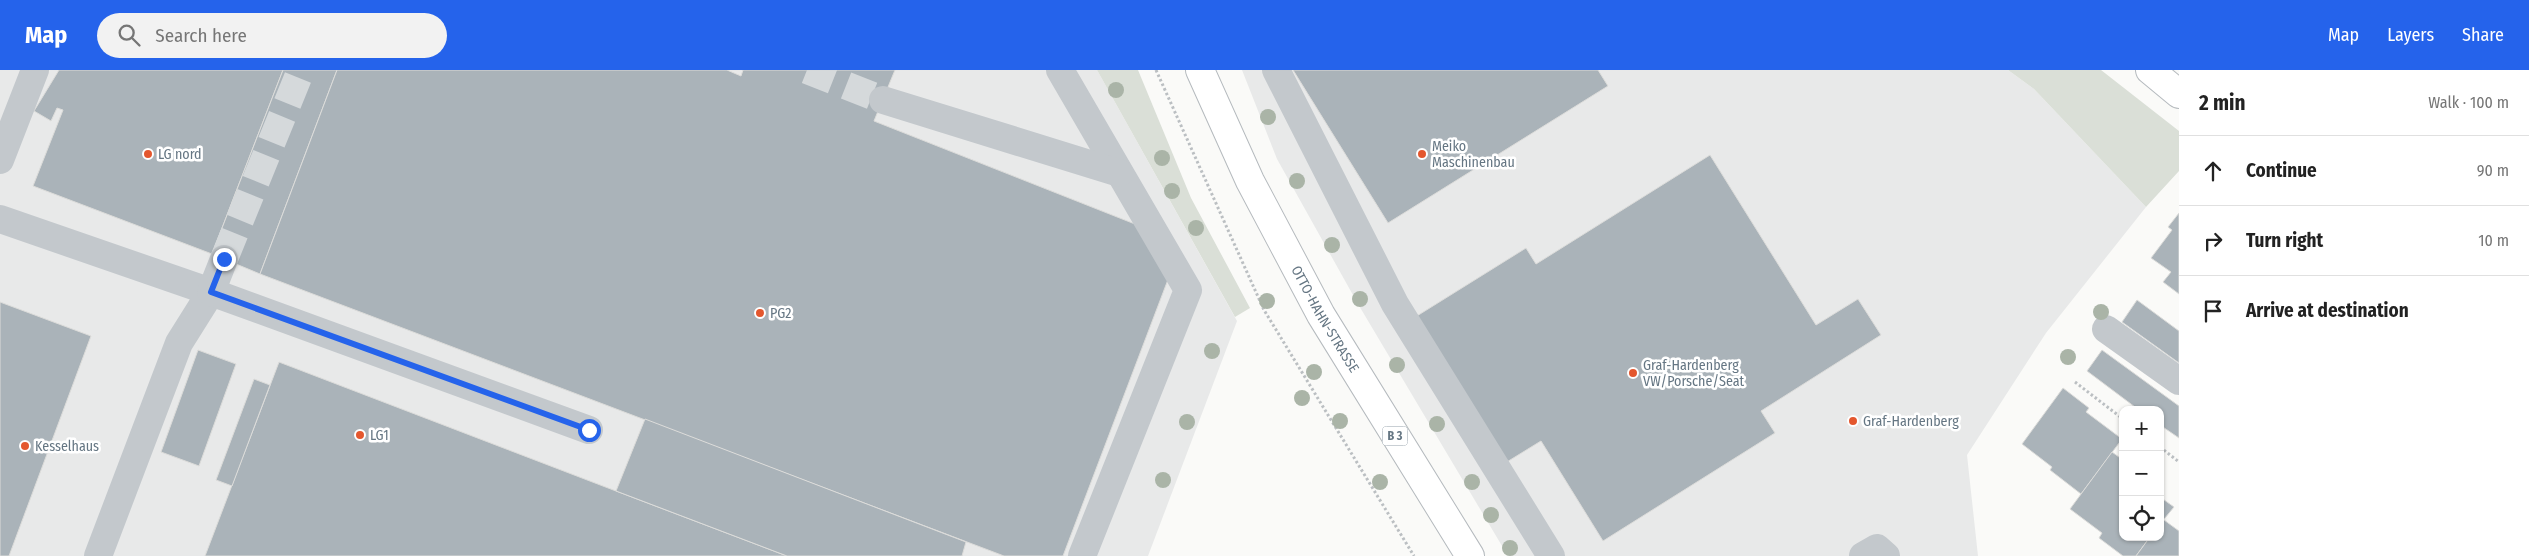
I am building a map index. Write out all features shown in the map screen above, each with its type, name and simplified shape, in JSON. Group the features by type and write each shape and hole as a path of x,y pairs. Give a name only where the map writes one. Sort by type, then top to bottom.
{"main road":[{"name":"OTTO-HAHN-STRASSE","path":"1200,70 1250,181 1321,316 1470,556"},
{"path":"2150,70 2179,94"}],"lane":[{"path":"0,160 35,70"},
{"path":"1060,70 1188,290 1082,556"},
{"path":"1276,70 1395,304 1551,556"},
{"path":"883,100 1119,173"},
{"path":"0,219 211,292 589,430"},
{"path":"98,556 179,343 211,292 224,259"},
{"path":"2106,328 2179,381"},
{"path":"1863,556 1877,548 1886,556"}],"path":[{"path":"1156,70 1264,310 1414,556"},
{"path":"2075,382 2119,416"},
{"path":"2164,450 2179,462"}],"shaded area":[{"path":"0,70 1097,70 1237,321 1148,556 0,556"},
{"path":"1097,70 1138,70 1191,198 1250,308 1235,317"},
{"path":"1242,70 2008,70 2034,89 2146,207 2046,333 1967,455 1978,556 1508,556 1358,304 1277,159"},
{"path":"2008,70 2101,70 2179,131 2179,171 2146,207 2034,89"}],"building":[{"name":"LG nord","path":"59,70 283,70 212,254 33,186 63,110 57,108 51,121 34,111"},
{"path":"283,70 337,70 260,274 212,254"},
{"name":"PG2","path":"337,70 727,70 741,76 743,70 895,70 874,121 1140,226 1169,277 1063,556 1004,556 260,274"},
{"name":"Meiko Maschinenbau","path":"1293,70 1598,70 1608,86 1388,223"},
{"name":"Graf-Hardenberg VW/Porsche/Seat","path":"1710,155 1816,325 1858,299 1881,335 1761,411 1775,433 1603,541 1541,441 1502,465 1412,319 1526,248 1536,264"},
{"path":"2179,213 2179,294 2163,282 2171,272 2151,258 2172,230 2168,227"},
{"path":"2137,300 2179,331 2179,363 2122,322"},
{"name":"Kesselhaus","path":"0,302 91,336 9,556 0,556"},
{"path":"198,350 236,364 199,466 161,452"},
{"path":"2102,350 2179,406 2179,438 2164,428 2164,406 2134,406 2087,371"},
{"name":"LG1","path":"279,362 616,491 787,556 205,556"},
{"path":"254,379 270,385 232,486 216,480"},
{"path":"2063,388 2089,408 2086,412 2119,437 2119,443 2081,494 2050,470 2052,467 2022,444"},
{"path":"645,419 966,542 962,556 787,556 616,491"},
{"path":"2112,452 2119,457 2119,541 2147,541 2136,556 2123,556 2099,538 2102,533 2070,509"},
{"path":"2164,500 2174,507 2164,519"},
{"path":"2164,520 2179,531 2179,556 2136,556 2147,541 2164,541"}],"tunnel":[{"path":"224,259 301,70"},
{"path":"807,70 883,100"}],"place":[{"name":"LG nord","path":"148,154"},
{"name":"Meiko Maschinenbau","path":"1422,154"},
{"name":"PG2","path":"760,313"},
{"name":"Graf-Hardenberg VW/Porsche/Seat","path":"1633,373"},
{"name":"Graf-Hardenberg","path":"1853,421"},
{"name":"LG1","path":"360,435"},
{"name":"Kesselhaus","path":"25,446"}],"route":[{"path":"224,259 211,292 589,430"}]}
